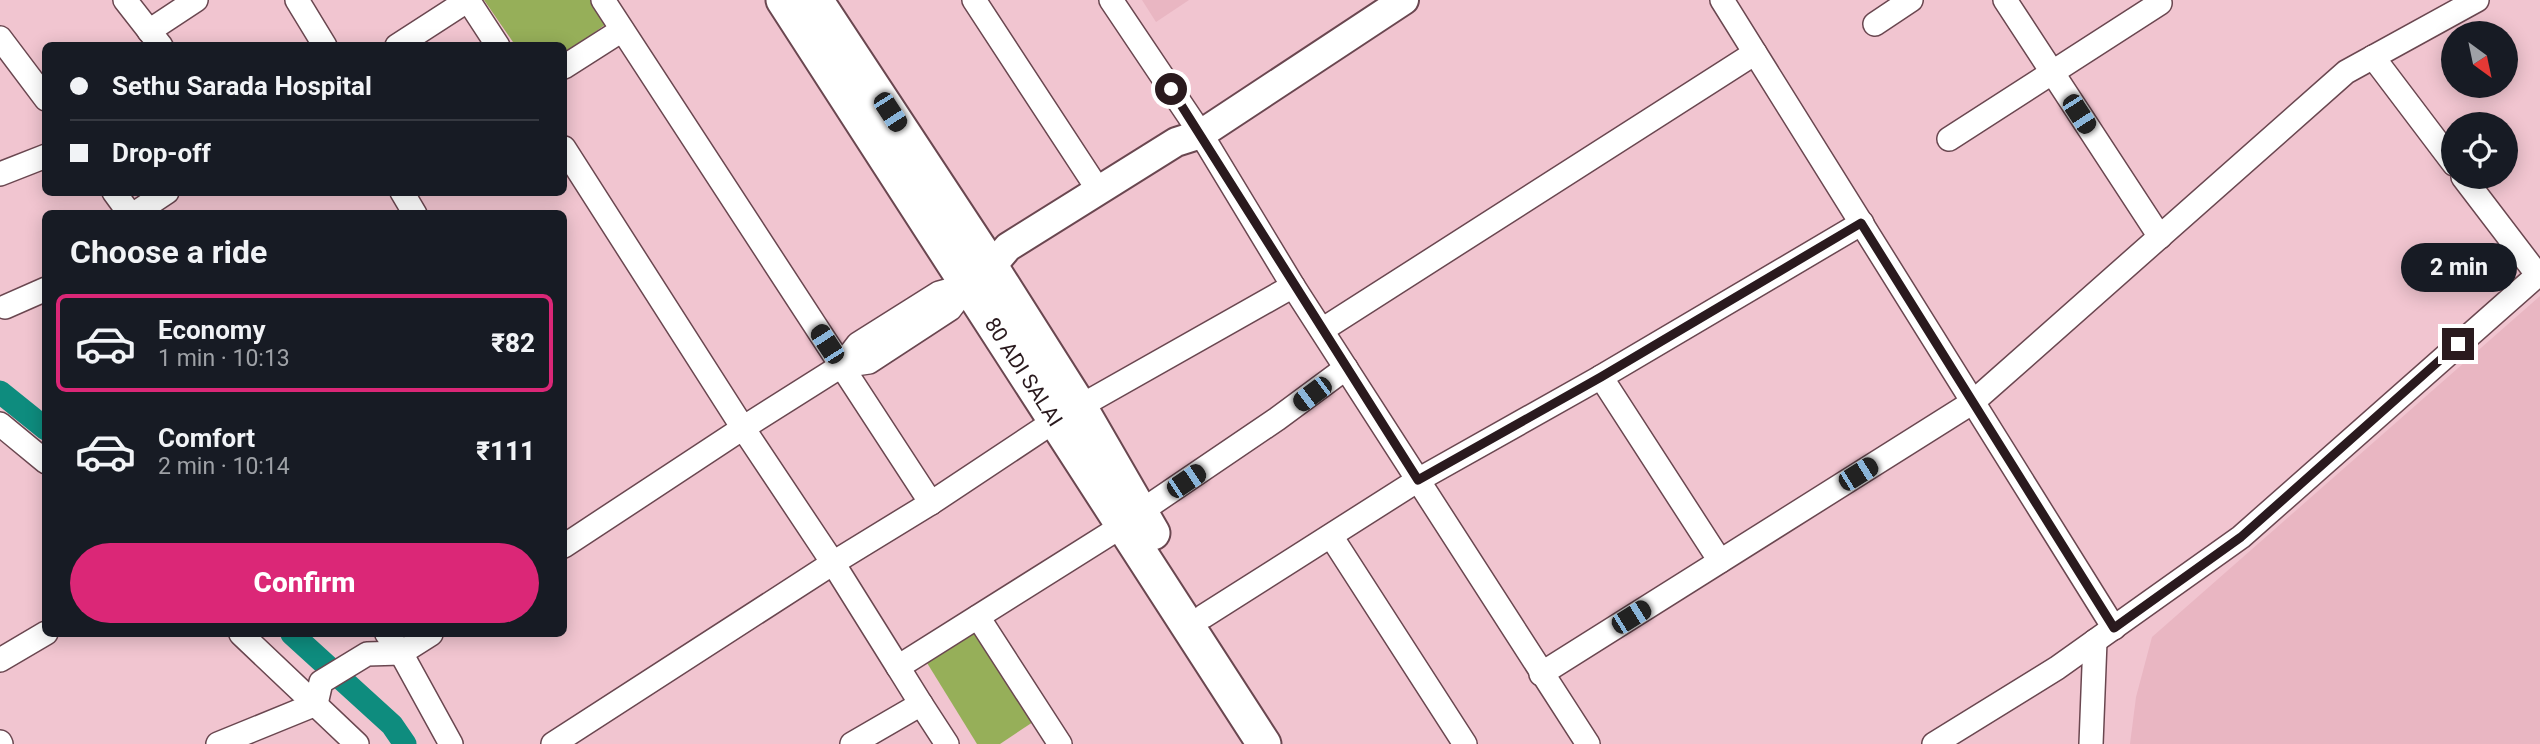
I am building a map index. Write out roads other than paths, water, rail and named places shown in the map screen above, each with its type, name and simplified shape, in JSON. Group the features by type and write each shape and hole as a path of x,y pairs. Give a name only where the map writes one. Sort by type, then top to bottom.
{"main road":[{"name":"80 ADI SALAI","path":"783,0 979,276 1068,413 1264,744"},
{"name":"80 ADI SALAI","path":"816,0 979,276"},
{"name":"80 ADI SALAI","path":"1131,519 1205,616 1289,744"}],"street":[{"path":"125,0 155,38 196,0"},
{"path":"296,0 322,42"},
{"path":"403,42 468,0 495,42"},
{"path":"603,0 931,503"},
{"path":"974,0 1099,191"},
{"path":"1111,0 1201,134 1293,286 1588,744"},
{"path":"979,276 1008,247 1176,142 1201,134 1404,0"},
{"path":"1722,0 2114,628"},
{"path":"1875,24 1910,0"},
{"path":"2004,0 2160,237"},
{"path":"1541,674 1973,402 2346,72 2477,0"},
{"path":"1949,139 2160,4"},
{"path":"567,65 622,30"},
{"path":"0,38 42,95"},
{"path":"1322,330 1755,53"},
{"path":"2372,57 2441,147"},
{"path":"567,544 841,366 858,344 939,293 1029,255 1184,156 1201,134"},
{"path":"567,153 947,744"},
{"path":"0,174 42,158"},
{"path":"1934,744 2057,668 2241,537 2538,273 2472,189"},
{"path":"117,196 129,210"},
{"path":"138,210 161,196"},
{"path":"1205,616 1418,480 1601,377 1861,223"},
{"path":"553,744 1068,413 1293,286"},
{"path":"5,307 42,291"},
{"path":"898,667 1131,519 1278,419 1346,368"},
{"path":"1601,377 1720,561"},
{"path":"0,424 42,459"},
{"path":"0,453 22,442"},
{"path":"1331,536 1465,744"},
{"path":"978,617 1060,744"},
{"path":"0,660 42,635"},
{"path":"245,637 319,693 357,744"},
{"path":"389,637 401,653 451,744"},
{"path":"218,744 319,693 367,654 401,653 426,637"},
{"path":"2091,744 2095,641"},
{"path":"852,744 921,704"}],"waterway":[{"path":"0,392 42,426"},
{"path":"295,637 392,725 405,744"}]}
